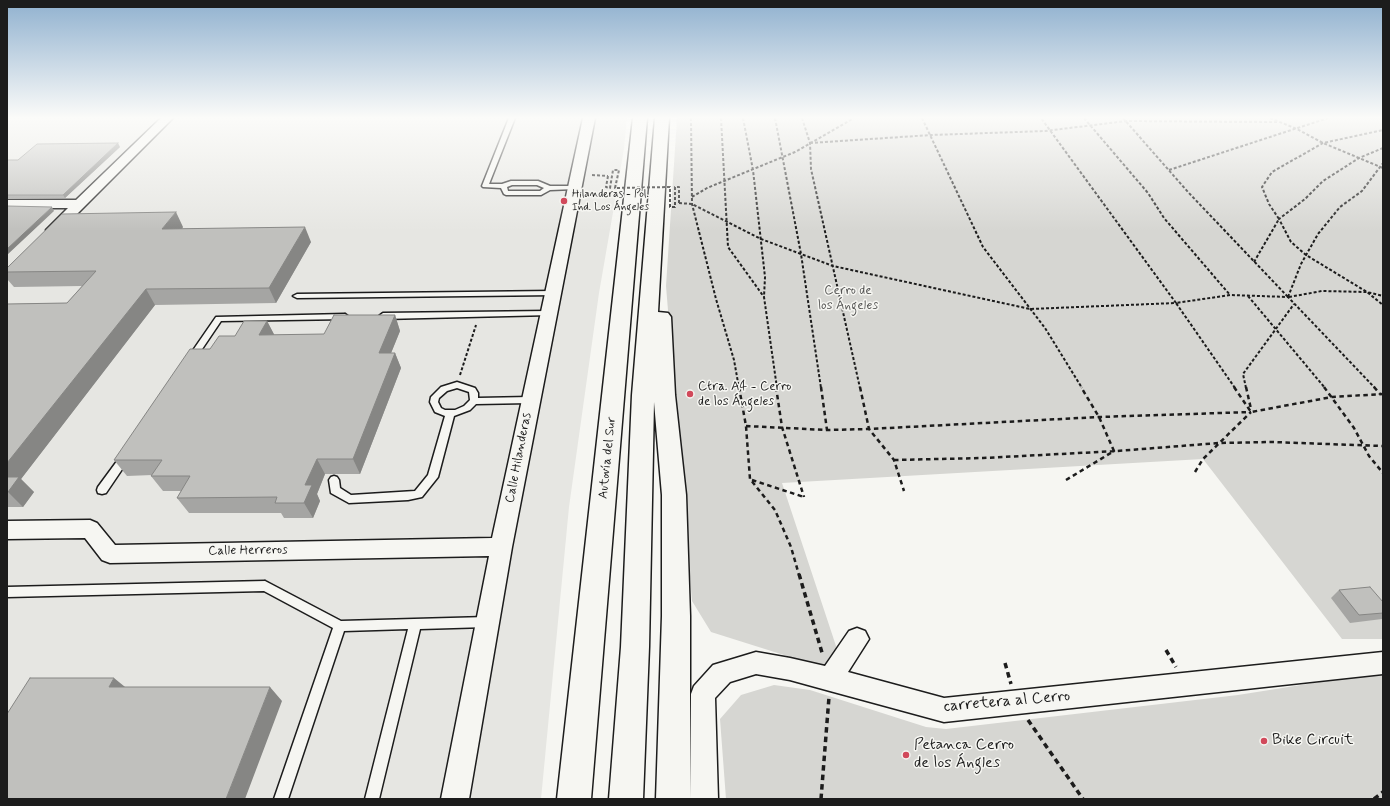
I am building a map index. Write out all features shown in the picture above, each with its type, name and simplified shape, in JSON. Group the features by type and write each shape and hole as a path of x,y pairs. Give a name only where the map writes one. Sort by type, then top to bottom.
{"highway":[{"name":"Autovía del Sur","path":"574,799 636,156"},
{"path":"626,799 635,647 643,395 660,156"},
{"path":"652,276 661,320 664,395 674,495 676,616 673,799"}],"street":[{"path":"46,237 129,156"},
{"name":"Calle Hilanderas","path":"455,799 501,547 580,156"},
{"path":"7,204 80,204"},
{"name":"Calle Herreros","path":"7,530 90,529 110,554 452,546 501,547"},
{"path":"830,679 857,639"},
{"name":"carretera al Cerro","path":"704,799 703,694 722,673 756,663 790,669 944,710 1383,663"}],"lane":[{"path":"497,156 485,186 503,186 511,182 538,183 550,188 573,188"},
{"path":"503,186 506,193 541,193 550,188"},
{"path":"297,296 553,293"},
{"path":"376,316 548,313"},
{"path":"188,365 219,318 353,316"},
{"path":"474,401 474,393 472,390 457,385 444,389 435,397 435,407 438,410 450,413 462,411 474,401 530,400"},
{"path":"334,480 335,490 349,499 408,496 418,494 433,477 450,413"},
{"path":"102,490 129,450"},
{"path":"7,592 265,586 340,626 488,622"},
{"path":"372,799 416,624"},
{"path":"281,799 340,626"}],"path":[{"path":"691,156 692,204 716,299 734,360 746,426 750,479 775,510 791,546 830,679 821,799"},
{"path":"722,156 728,247 764,297"},
{"path":"750,479 804,497 782,427 764,297 766,277 751,156"},
{"path":"692,198 707,188 787,156"},
{"path":"810,156 811,169 869,429 894,460 904,491"},
{"path":"939,156 982,247 1045,328 1099,417 1114,451"},
{"path":"1070,156 1176,303 1251,412"},
{"path":"1116,156 1148,193 1164,218 1230,295"},
{"path":"1156,156 1254,262 1381,394"},
{"path":"1169,170 1214,156"},
{"path":"1301,156 1272,172 1262,187 1269,204 1291,242 1306,255 1367,292 1383,305"},
{"path":"1353,156 1383,168"},
{"path":"1254,262 1279,219 1305,199 1323,181 1364,156"},
{"path":"782,158 801,254 827,430"},
{"path":"1288,297 1306,255 1318,234 1340,207 1362,191 1383,163"},
{"path":"608,176 606,187 610,188 613,170 618,170 615,188 670,187 670,207 675,207 675,187 679,187 679,203 692,204 761,238 833,266 1030,309 1176,303 1230,295 1288,297 1322,290 1367,292 1383,296"},
{"path":"1248,296 1332,397 1354,428 1369,456 1383,473"},
{"path":"1251,412 1243,374 1294,304"},
{"path":"457,385 479,314"},
{"path":"746,426 827,430 869,429 1099,417 1251,412 1332,397 1381,394"},
{"path":"1195,472 1203,459 1251,412"},
{"path":"894,460 983,458 1114,451 1219,443 1272,442 1383,446"},
{"path":"1066,480 1114,451"},
{"path":"1005,663 1016,702 1083,799"},
{"path":"1374,799 1383,792"}],"shaded area":[{"path":"7,156 623,156 599,293 569,507 541,799 7,799"}],"green space":[{"name":"Cerro de los Ángeles","path":"675,156 1383,156 1383,639 1342,639 1203,459 782,483 837,649 834,668 803,661 711,632 692,601 666,286"},
{"path":"1383,672 1383,799 726,799 720,719 741,695 774,685 810,690 926,727 946,729 1238,695"}],"building":[{"path":"23,156 105,156 63,195 7,195 7,160 18,160"},
{"path":"7,206 52,207 7,249"},
{"path":"176,212 162,229 305,227 269,288 146,289 7,463 7,304 67,303 96,271 7,272 7,268 62,214"},
{"path":"334,315 395,315 379,353 395,353 353,459 317,459 305,485 312,485 304,503 275,503 277,497 177,498 190,476 151,476 162,460 114,460 190,349 210,349 219,336 235,336 244,321 267,321 259,335 324,334"},
{"path":"7,477 19,477 8,492 7,492"},
{"path":"1370,587 1383,602 1383,613 1359,615 1339,590"},
{"path":"30,678 114,678 109,687 270,687 226,799 7,799 7,714"}],"place":[{"name":"Hilanderas - Pol. Ind. Los Ángeles","path":"564,201"},
{"name":"Ctra. A4 - Cerro de los Ángeles","path":"690,394"},
{"name":"Bike Circuit","path":"1264,741"},
{"name":"Petanca Cerro de los Ángles","path":"906,755"}]}
